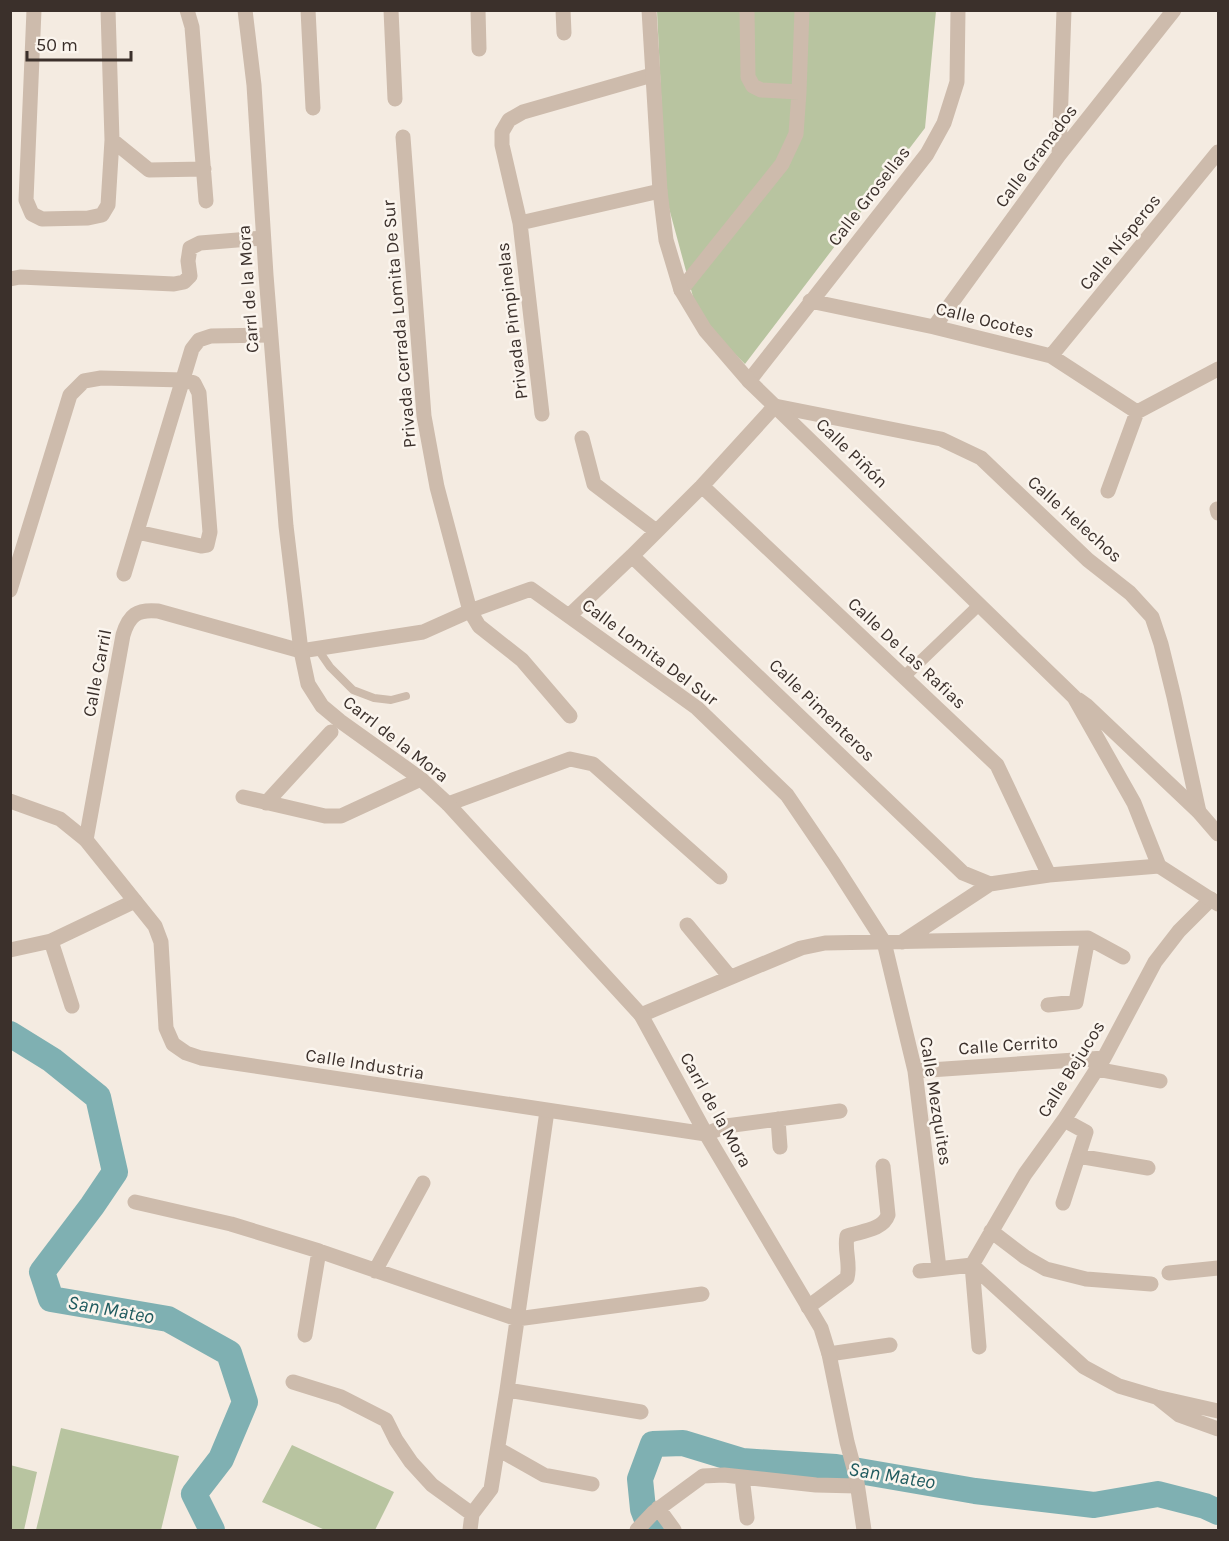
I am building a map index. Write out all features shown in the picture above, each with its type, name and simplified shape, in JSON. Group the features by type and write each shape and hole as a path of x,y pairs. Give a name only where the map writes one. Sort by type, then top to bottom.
{"street":[{"path":"34,10 26,200 32,214 42,219 88,218 102,215 108,205 112,140 108,10"},
{"path":"187,10 192,27 206,201"},
{"name":"Carrl de la Mora","path":"245,10 254,85 270,335 286,526 300,651 308,684 322,706 421,779 448,804 641,1015 706,1134 821,1328 829,1354 864,1530"},
{"path":"308,10 313,108"},
{"path":"391,10 394,99"},
{"path":"478,10 479,49"},
{"path":"563,10 564,33"},
{"name":"Calle Piñón","path":"649,10 660,191 666,240 681,290 705,330 749,381 1074,697 1134,803 1159,866"},
{"path":"747,10 748,77 753,86 761,90 799,92"},
{"path":"681,290 782,164 796,134 802,10"},
{"name":"Calle Grosellas","path":"749,381 927,154 944,123 957,82 958,10"},
{"path":"1059,155 1064,10"},
{"name":"Calle Granados","path":"934,327 1059,155 1174,10"},
{"name":"Privada Pimpinelas","path":"542,414 520,223 502,146 502,132 509,120 523,112 652,75"},
{"name":"Privada Cerrada Lomita De Sur","path":"403,137 424,416 438,487 470,611"},
{"path":"112,140 149,170 204,169"},
{"name":"Calle Nísperos","path":"1051,356 1218,152"},
{"path":"520,223 660,191"},
{"path":"10,279 20,277 174,284 184,282 190,276 188,261 190,248 200,243 263,238"},
{"name":"Calle Ocotes","path":"810,301 934,327 1051,356 1137,412"},
{"path":"124,574 192,350 199,340 211,336 270,335"},
{"path":"1108,491 1137,412 1218,369"},
{"path":"10,590 70,395 84,381 101,378 184,380 194,383 199,393 210,532 207,545 201,546 137,532"},
{"path":"569,616 702,486 775,406"},
{"name":"Calle Helechos","path":"775,406 941,439 981,458 1088,560 1130,593 1152,617 1158,635 1199,812"},
{"path":"582,438 594,484 656,531"},
{"name":"Calle De Las Rafias","path":"702,486 997,765 1049,874"},
{"name":"Calle Pimenteros","path":"632,556 963,873 990,884"},
{"name":"Calle Lomita Del Sur","path":"300,651 423,633 470,611 531,589 697,708 787,795 884,942"},
{"path":"904,677 979,605"},
{"name":"Calle Carril","path":"86,840 123,635 127,622 134,614 146,610 158,611 300,651"},
{"path":"470,611 479,626 522,660 570,716"},
{"path":"1074,697 1086,705 1199,812 1218,834"},
{"path":"266,803 331,732"},
{"path":"448,804 570,759 593,764 720,877"},
{"path":"243,797 325,816 340,816 421,779"},
{"name":"Calle Industria","path":"10,801 60,819 86,840 155,926 161,942 166,1028 173,1044 186,1053 201,1058 706,1134"},
{"path":"902,942 990,884 1049,874 1159,866 1215,902"},
{"path":"10,950 51,941 135,901"},
{"name":"Calle Bejucos","path":"972,1265 1024,1174 1064,1120 1100,1064 1155,962 1179,931 1215,902"},
{"path":"687,925 730,977"},
{"path":"641,1015 801,948 825,943 1088,938 1124,957"},
{"path":"1048,1005 1076,1002 1088,938"},
{"path":"51,941 72,1006"},
{"name":"Calle Mezquites","path":"884,942 915,1071 939,1268"},
{"name":"Calle Cerrito","path":"915,1071 1100,1064 1160,1081"},
{"path":"470,1530 472,1514 490,1490 498,1449 547,1111"},
{"path":"706,1134 726,1126 840,1111"},
{"path":"778,1119 780,1147"},
{"path":"1063,1203 1086,1132 1064,1120"},
{"path":"1078,1156 1148,1168"},
{"path":"808,1307 848,1278 847,1236 885,1222 888,1215 883,1166"},
{"path":"375,1271 423,1183"},
{"path":"135,1202 231,1224 319,1251 517,1319 702,1293"},
{"path":"991,1231 1025,1257 1047,1269 1086,1279 1150,1284"},
{"path":"305,1335 319,1251"},
{"path":"972,1265 979,1347"},
{"path":"920,1271 972,1265 1084,1367 1119,1386 1218,1411"},
{"path":"1169,1273 1218,1268"},
{"path":"829,1354 890,1345"},
{"path":"293,1382 341,1397 386,1420 411,1462 432,1485 472,1514"},
{"path":"507,1390 641,1412"},
{"path":"1156,1397 1179,1415 1218,1429"},
{"path":"498,1449 544,1475 592,1484"},
{"path":"637,1530 656,1510 703,1476 724,1475 816,1485 856,1481"},
{"path":"742,1477 747,1518"},
{"path":"656,1510 674,1530"}],"lane":[{"path":"316,648 330,667 353,690 374,698 391,700 406,696"}],"green space":[{"path":"657,11 936,11 925,128 745,364 699,319 666,197"},
{"path":"61,1428 179,1456 161,1530 36,1530"},
{"path":"292,1445 394,1492 375,1530 325,1530 262,1502"},
{"path":"10,1465 37,1472 24,1530 11,1530"}],"waterway":[{"name":"San Mateo","path":"10,1034 52,1060 98,1097 115,1172 42,1272 51,1299 168,1319 229,1353 245,1402 221,1459 194,1494 212,1530"},
{"name":"San Mateo","path":"651,1530 643,1509 640,1479 653,1444 683,1443 742,1461 836,1467 975,1491 1094,1505 1158,1494 1205,1506 1218,1512"}]}
